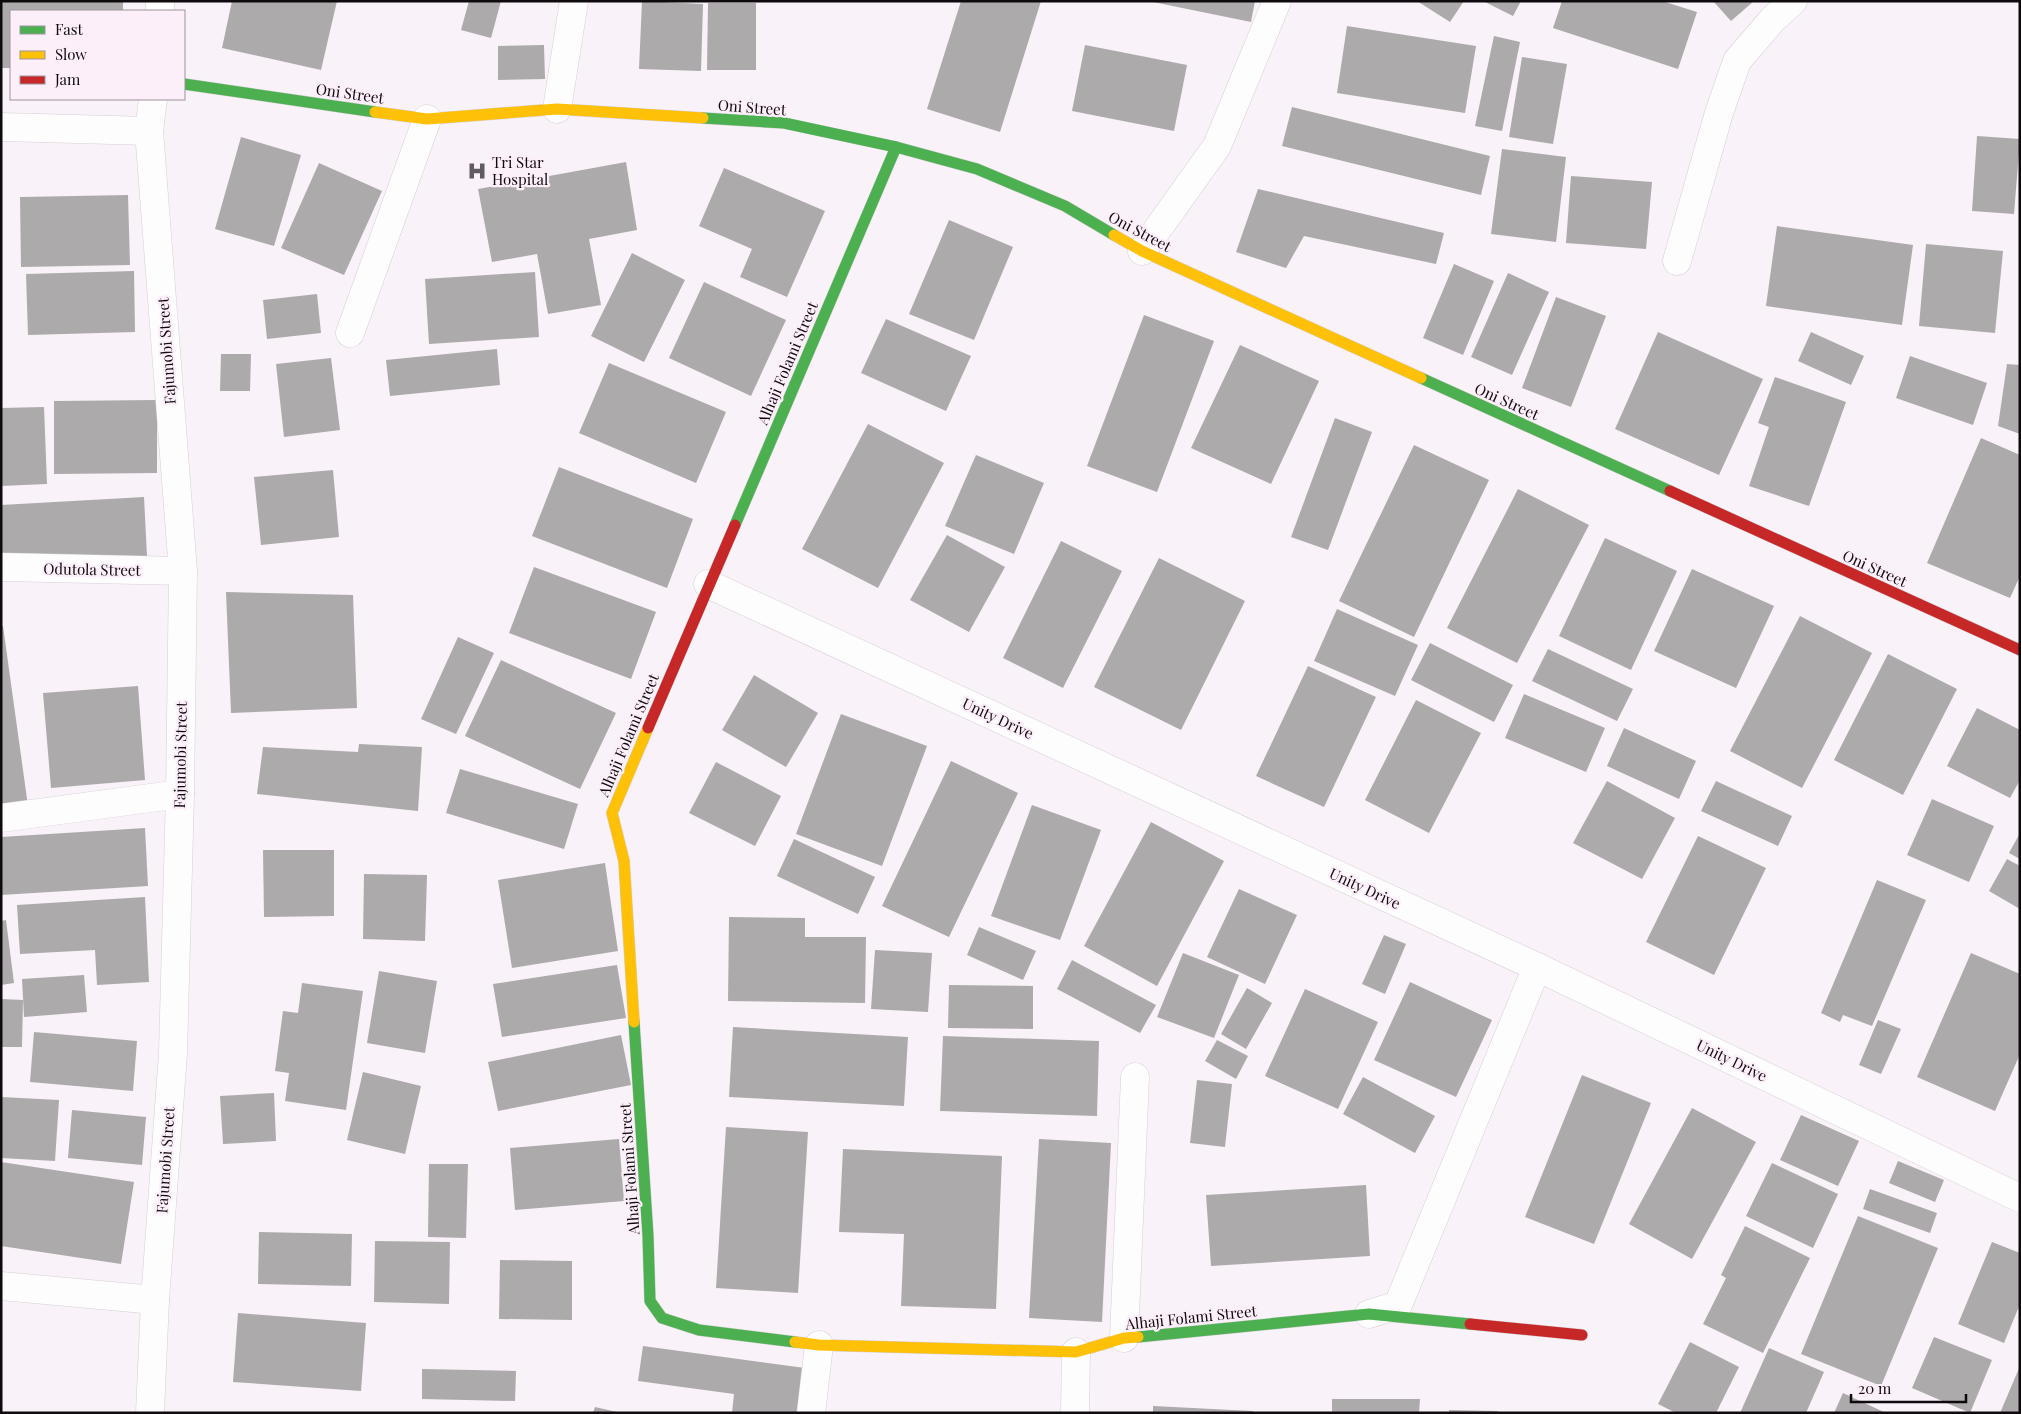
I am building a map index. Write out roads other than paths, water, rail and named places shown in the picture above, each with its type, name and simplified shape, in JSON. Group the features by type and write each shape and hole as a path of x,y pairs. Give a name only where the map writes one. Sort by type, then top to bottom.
{"street":[{"path":"557,109 574,1"},
{"path":"1142,251 1217,146 1277,1"},
{"path":"1677,261 1719,113 1737,60 1773,19 1793,1"},
{"name":"Oni Street","path":"185,84 427,119 557,109 784,123 896,147 977,169 1056,203 1142,251 2020,650"},
{"name":"Fajumobi Street","path":"150,1413 155,1300 173,1053 180,794 182,571 149,131 153,100"},
{"path":"350,333 427,119"},
{"path":"1,127 149,131"},
{"name":"Alhaji Folami Street","path":"896,147 708,584 612,813 624,861 648,1236 650,1302 662,1318 699,1330 819,1345 1076,1352 1124,1338 1369,1314 1582,1335"},
{"name":"Odutola Street","path":"1,567 182,571"},
{"name":"Unity Drive","path":"708,584 1537,967 2020,1198"},
{"path":"1,818 180,794"},
{"path":"1369,1314 1398,1305 1537,967"},
{"path":"1124,1338 1135,1077"},
{"path":"1,1286 155,1300"},
{"path":"811,1413 819,1345"},
{"path":"1074,1413 1076,1352"}],"place":[{"name":"Tri Star Hospital","path":"477,171"}]}
